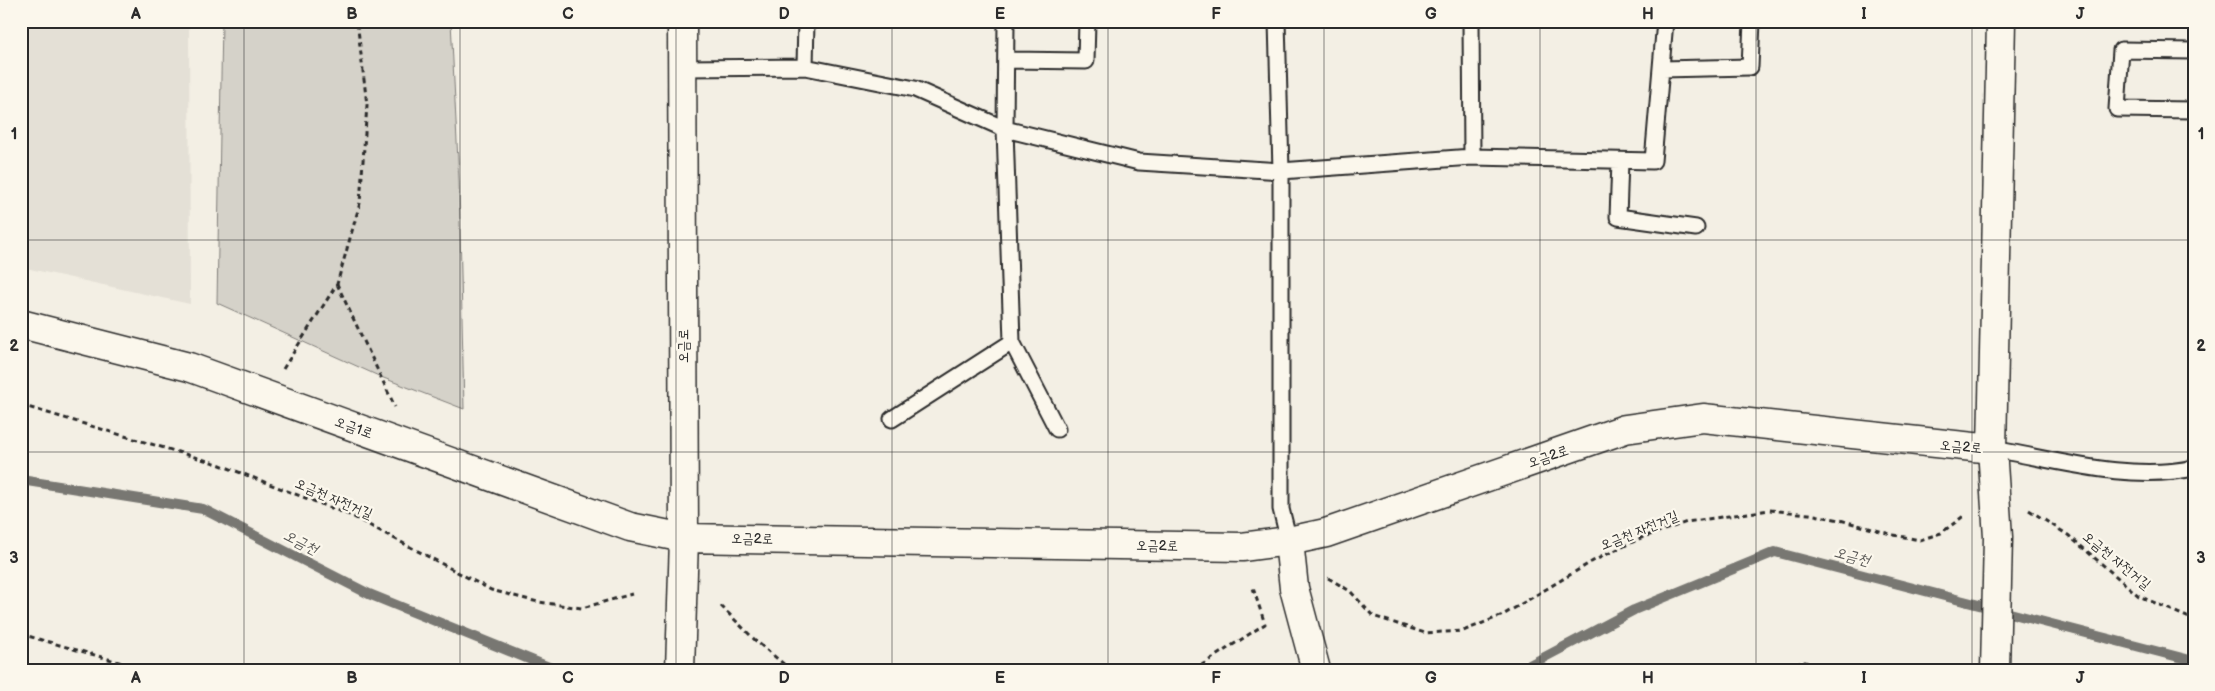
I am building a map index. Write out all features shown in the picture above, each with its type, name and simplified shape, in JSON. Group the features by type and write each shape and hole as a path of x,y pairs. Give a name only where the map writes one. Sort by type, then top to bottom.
{"street":[{"name":"오금로","path":"680,670 684,538 682,21"},
{"name":"오금2로","path":"684,538 1242,547 1289,542 1326,534 1625,429 1702,418 1992,449 2001,21"},
{"name":"오금1로","path":"21,324 189,367 630,527 684,538"},
{"path":"1992,449 1998,537 1995,670"},
{"path":"1289,542 1294,588 1316,670"}],"lane":[{"path":"805,67 806,21"},
{"path":"1006,21 1005,129 1012,342 1057,429"},
{"path":"1006,60 1086,61 1087,21"},
{"path":"1277,21 1281,171 1281,508 1289,542"},
{"path":"1471,21 1472,157"},
{"path":"683,68 805,67 915,89 1005,129 1139,162 1281,171 1472,157 1654,161 1665,21"},
{"path":"1662,69 1750,67 1752,21"},
{"path":"2194,51 2121,50 2117,109 2194,110"},
{"path":"1620,161 1618,217 1696,228"},
{"path":"892,419 1012,342"},
{"path":"1992,449 2105,468 2168,473 2194,468"}],"path":[{"path":"281,371 337,284 360,203 367,105 357,21"},
{"path":"337,284 397,410"},
{"name":"오금천 자전거길","path":"21,404 218,464 352,516 491,590 538,602 582,608 632,594"},
{"name":"오금천 자전거길","path":"1328,578 1350,590 1373,616 1425,632 1463,631 1504,615 1601,557 1641,538 1687,522 1769,510 1809,514 1840,520 1920,540 1942,533 1972,509"},
{"name":"오금천 자전거길","path":"2029,510 2068,535 2139,596 2194,620"},
{"path":"1194,670 1265,624 1252,585"},
{"path":"721,606 767,651 791,670"},
{"path":"21,634 147,670"},
{"path":"1723,670 1805,662 1831,670"}],"shaded area":[{"path":"21,21 189,21 190,304 21,267"},
{"path":"222,21 451,21 459,182 464,409 381,377 217,303"}],"waterway":[{"name":"오금천","path":"21,480 203,509 369,594 556,670"},
{"name":"오금천","path":"1520,670 1634,610 1775,552 2194,661"}]}
